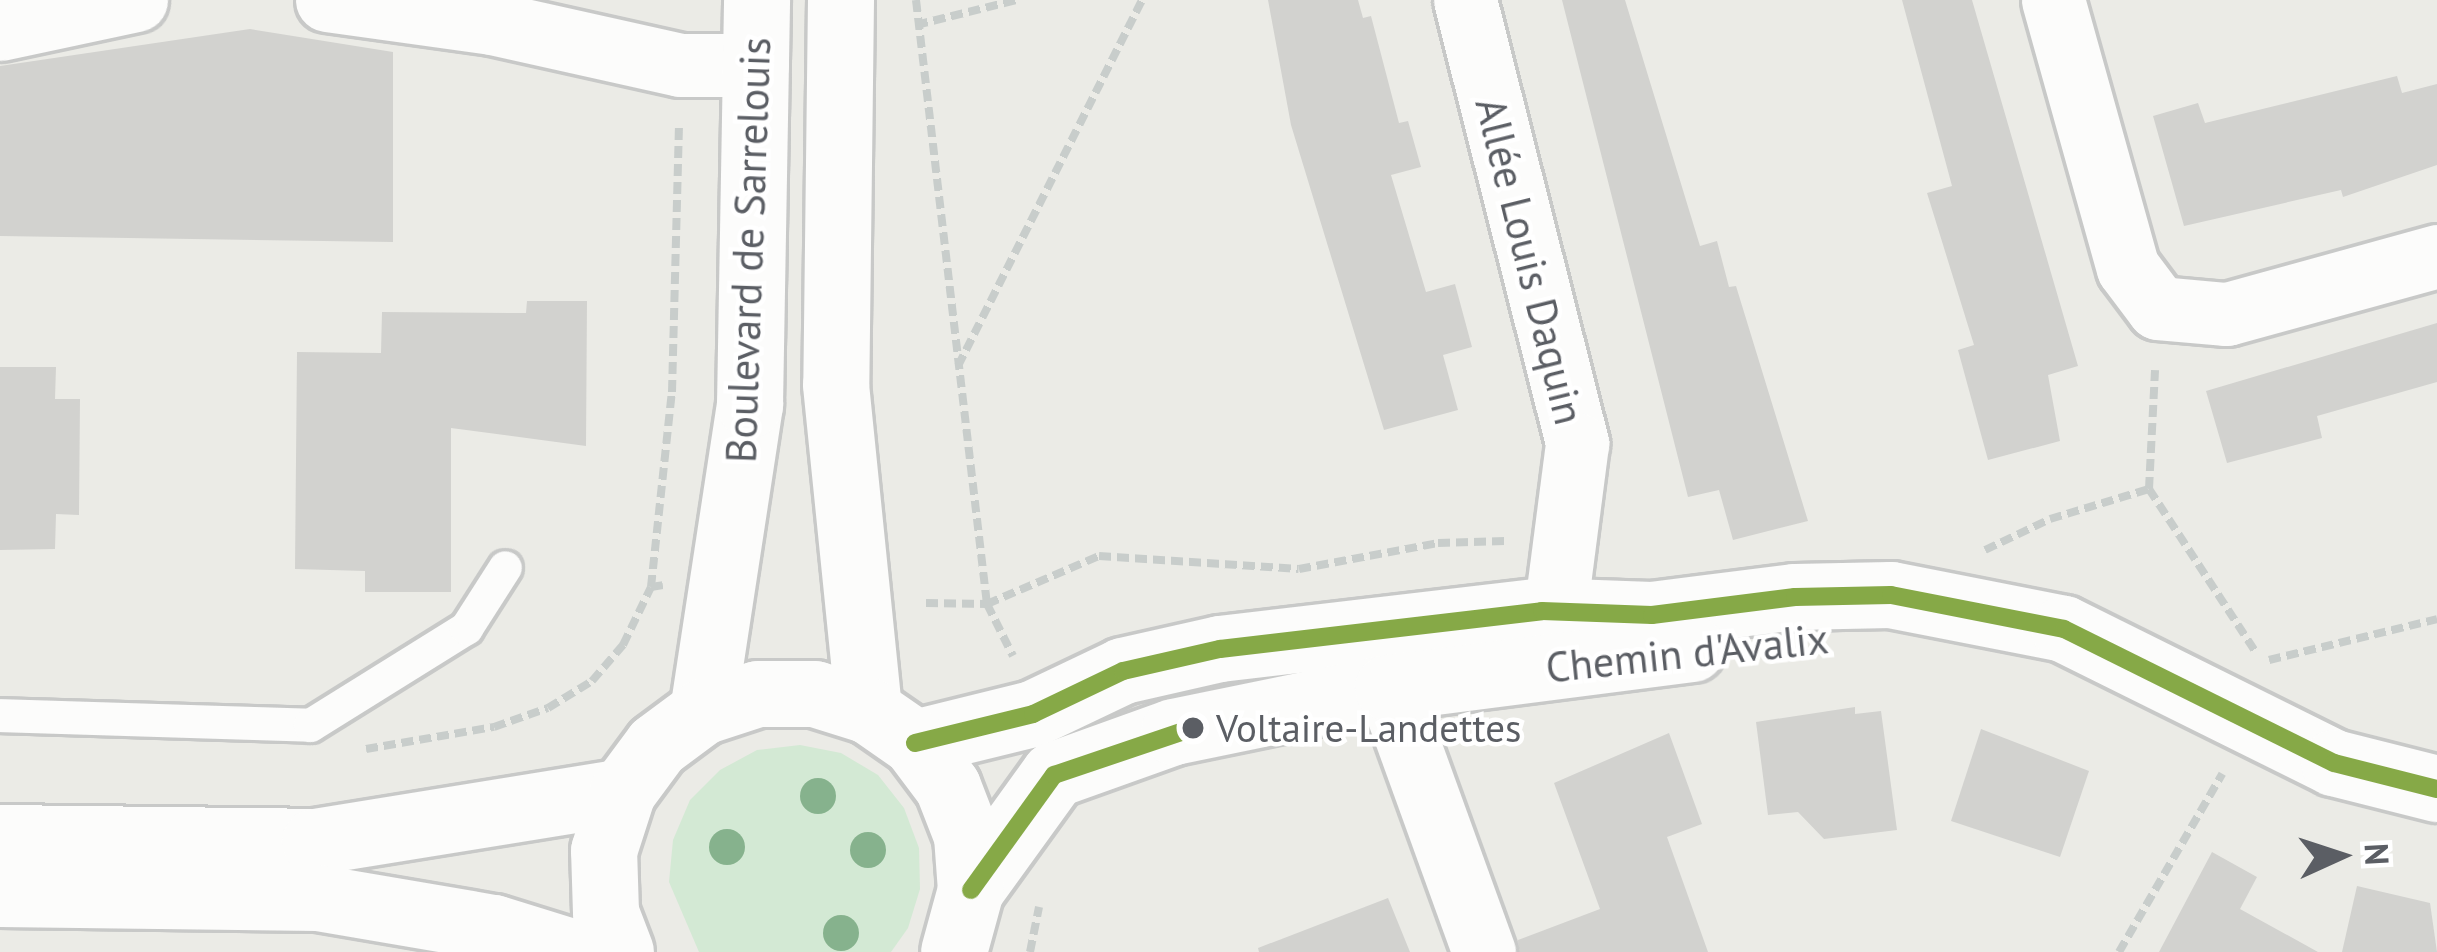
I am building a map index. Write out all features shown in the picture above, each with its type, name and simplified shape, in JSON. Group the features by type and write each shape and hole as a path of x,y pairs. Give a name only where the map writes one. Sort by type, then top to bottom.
{"street":[{"path":"0,29 136,0"},
{"path":"327,0 493,22 680,65 757,64"},
{"name":"Boulevard de Sarrelouis","path":"703,712 750,405 757,0"},
{"name":"Boulevard de Sarrelouis","path":"841,0 836,385 892,728"},
{"name":"Allée Louis Daquin","path":"1465,0 1576,445 1550,639"},
{"path":"2053,0 2128,268 2158,308 2227,314 2437,256"},
{"name":"Chemin d'Avalix","path":"971,890 1054,775 1174,732 1388,688 1550,639 1652,615 1795,597 1891,595 2064,629 2334,763 2437,789"},
{"path":"1366,627 1484,952"},
{"name":"Chemin d'Avalix","path":"892,728 1033,714 1123,670 1366,627 1550,639 1759,641 1884,635 1953,643 2106,689 2321,800 2437,827"},
{"path":"621,952 605,913 604,851 623,793 657,746 703,712 777,694 815,694 892,728 948,787 967,836 971,890 954,952"},
{"path":"0,838 316,842 623,793"},
{"path":"0,894 318,898 494,928 571,952"}],"lane":[{"path":"0,715 310,725 466,628 505,567"}],"path":[{"path":"916,0 987,604 1016,665"},
{"path":"916,25 1016,0"},
{"path":"957,367 1142,0"},
{"path":"651,587 672,392 680,65"},
{"path":"2158,308 2149,489 2262,662 2437,619"},
{"path":"1891,595 2050,519 2149,489"},
{"path":"926,603 987,604 1099,556 1299,569 1438,543 1560,543"},
{"path":"2119,952 2233,754"}],"green space":[{"path":"800,745 841,753 878,775 904,808 919,848 920,889 908,928 891,952 699,952 669,882 673,840 690,800 720,770 757,750"}],"building":[{"path":"1268,0 1358,0 1363,18 1371,16 1399,123 1408,121 1421,167 1391,175 1426,292 1455,284 1472,347 1443,355 1458,410 1384,430 1291,125"},
{"path":"1562,0 1625,0 1700,246 1717,241 1729,287 1736,286 1808,521 1733,540 1719,490 1688,497"},
{"path":"1902,0 1972,0 2078,366 2048,375 2060,441 1988,460 1958,350 1974,345 1927,193 1952,186"},
{"path":"250,29 393,52 393,242 0,236 0,66"},
{"path":"2397,76 2402,93 2437,84 2437,165 2343,197 2341,190 2184,226 2153,116 2198,103 2205,123"},
{"path":"527,301 587,301 586,446 451,428 451,592 365,592 365,571 295,569 297,352 381,353 382,312 526,313"},
{"path":"2437,323 2437,382 2317,416 2322,438 2227,463 2206,391"},
{"path":"0,367 56,367 55,399 80,399 79,515 56,514 55,549 0,550"},
{"path":"1855,707 1855,714 1881,711 1897,830 1824,839 1798,812 1768,815 1756,722"},
{"path":"1981,729 2089,771 2060,857 1951,821"},
{"path":"1669,733 1702,824 1667,837 1708,952 1519,952 1518,940 1600,909 1554,783"},
{"path":"2212,852 2257,877 2240,909 2318,952 2159,952"},
{"path":"2357,886 2430,903 2437,952 2342,952"},
{"path":"1388,898 1410,952 1259,952 1258,948"}],"transit line":[{"path":"915,743 1033,714 1123,671 1220,649 1542,611 1652,615 1795,597 1891,595 2064,629 2334,763 2437,789"},
{"path":"971,890 1054,775 1193,728"}],"place":[{"name":"Voltaire-Landettes","path":"1193,728"}]}
